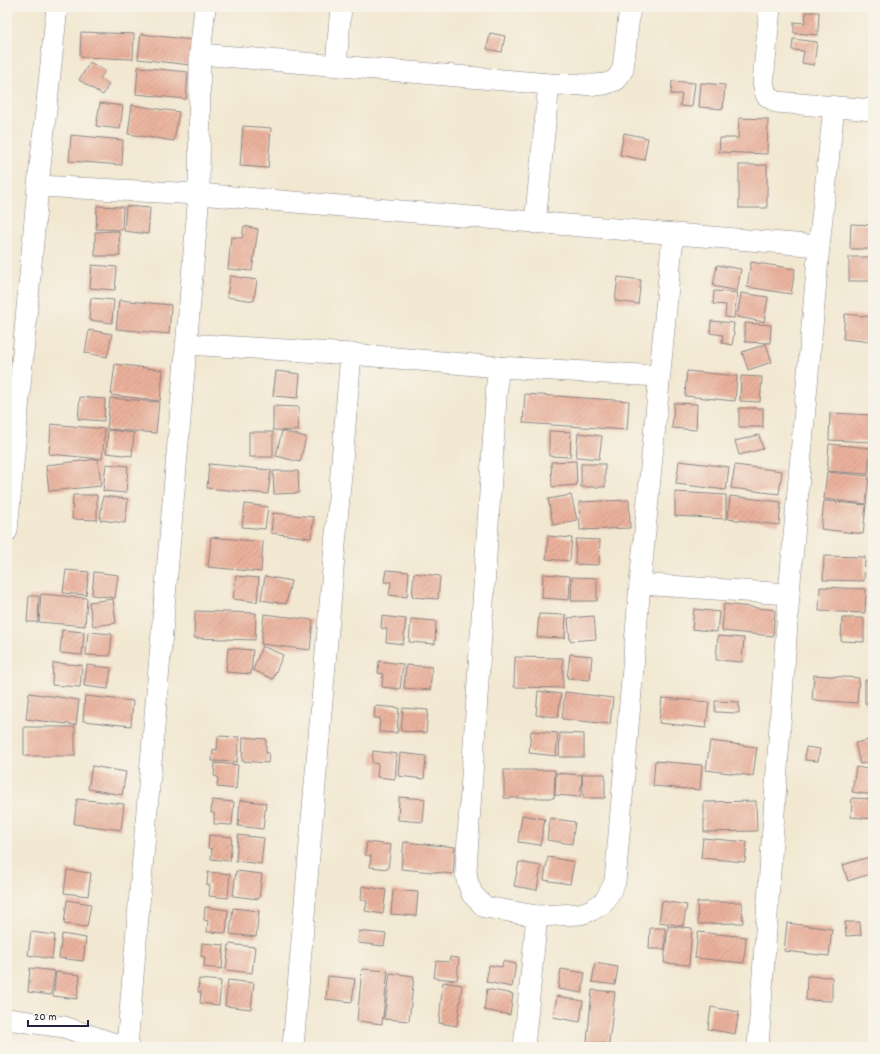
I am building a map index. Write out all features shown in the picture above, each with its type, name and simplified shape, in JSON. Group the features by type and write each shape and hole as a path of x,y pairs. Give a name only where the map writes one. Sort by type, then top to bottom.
{"street":[{"path":"7,531 38,186 57,7"},
{"path":"127,1047 199,194 200,54 205,7"},
{"path":"336,65 341,7"},
{"path":"200,54 548,84 605,84 616,80 623,69 630,7"},
{"path":"770,7 763,82 766,95 776,102 873,110"},
{"path":"535,223 548,84"},
{"path":"758,1047 789,594 819,246 834,107"},
{"path":"38,186 199,194 819,246"},
{"path":"498,367 466,870 467,880 472,894 485,907 537,916 580,914 592,910 605,901 615,882 640,584 672,234"},
{"path":"186,344 351,354 498,367 659,376"},
{"path":"293,1047 351,354"},
{"path":"640,584 789,594"},
{"path":"524,1047 537,916"},
{"path":"7,1019 64,1027 124,1047"}],"building":[{"path":"806,12 819,12 818,35 794,33 794,22 805,23"},
{"path":"81,32 134,34 133,59 80,57"},
{"path":"490,33 505,36 502,52 487,49"},
{"path":"141,34 193,40 190,65 138,59"},
{"path":"793,39 817,42 814,65 802,63 804,51 792,50"},
{"path":"90,62 105,71 100,79 109,84 103,95 79,80"},
{"path":"138,67 188,72 186,99 136,94"},
{"path":"672,81 695,83 692,107 680,106 682,94 671,94"},
{"path":"701,83 725,85 723,109 699,107"},
{"path":"100,103 123,106 120,129 96,126"},
{"path":"132,105 179,112 174,141 128,134"},
{"path":"739,118 768,119 767,154 719,152 720,138 738,138"},
{"path":"243,126 271,128 268,168 240,166"},
{"path":"624,133 648,138 644,160 620,155"},
{"path":"71,135 123,140 122,165 69,161"},
{"path":"739,165 767,165 767,208 739,208"},
{"path":"97,206 123,207 122,230 96,229"},
{"path":"126,206 150,208 148,234 124,231"},
{"path":"851,224 873,225 873,249 850,249"},
{"path":"244,226 258,229 252,271 228,269 231,237 242,238"},
{"path":"119,231 120,256 95,256 95,232"},
{"path":"849,257 873,257 873,281 849,281"},
{"path":"751,262 795,269 791,294 747,287"},
{"path":"92,265 117,267 115,290 90,288"},
{"path":"717,265 741,269 737,291 713,286"},
{"path":"230,276 257,280 254,301 227,297"},
{"path":"618,277 641,280 638,304 615,301"},
{"path":"714,291 737,293 734,318 725,317 726,305 713,304"},
{"path":"741,293 768,297 764,322 737,317"},
{"path":"91,298 114,300 112,323 89,320"},
{"path":"119,300 171,305 169,334 116,329"},
{"path":"845,314 873,317 873,342 843,339"},
{"path":"711,321 734,323 732,345 722,343 723,335 710,333"},
{"path":"745,323 771,325 770,343 745,342"},
{"path":"89,330 112,334 107,357 85,353"},
{"path":"766,344 772,362 748,370 742,352"},
{"path":"115,364 163,370 160,401 111,395"},
{"path":"276,371 300,374 298,398 273,396"},
{"path":"687,371 737,376 735,401 685,396"},
{"path":"741,376 762,377 760,402 740,401"},
{"path":"525,394 629,401 627,430 523,423"},
{"path":"80,397 105,399 104,421 78,419"},
{"path":"110,398 159,402 156,433 107,429"},
{"path":"674,403 697,404 696,430 672,428"},
{"path":"273,406 299,407 298,431 273,430"},
{"path":"739,408 763,408 763,427 739,427"},
{"path":"830,413 871,415 871,442 829,440"},
{"path":"51,424 105,429 102,459 49,454"},
{"path":"108,430 134,433 132,456 106,453"},
{"path":"282,431 306,437 300,462 276,456"},
{"path":"549,431 571,432 570,457 549,456"},
{"path":"249,432 273,432 273,457 249,457"},
{"path":"578,433 602,436 599,459 576,457"},
{"path":"759,435 763,449 739,455 735,441"},
{"path":"829,444 870,448 868,474 827,471"},
{"path":"98,459 101,486 49,491 46,465"},
{"path":"576,461 577,485 552,487 551,462"},
{"path":"679,461 729,467 726,490 676,484"},
{"path":"106,464 128,466 126,493 103,491"},
{"path":"209,464 271,470 268,494 207,488"},
{"path":"581,464 605,464 605,487 581,487"},
{"path":"735,465 782,471 779,494 731,488"},
{"path":"273,471 298,471 299,493 274,494"},
{"path":"827,472 869,476 866,504 824,499"},
{"path":"675,492 726,495 726,519 675,516"},
{"path":"73,495 97,495 97,520 72,519"},
{"path":"571,495 577,520 553,525 548,499"},
{"path":"103,496 128,499 125,523 100,520"},
{"path":"730,496 781,502 779,525 728,519"},
{"path":"629,500 630,528 580,530 579,502"},
{"path":"824,501 866,505 863,534 821,529"},
{"path":"245,504 268,507 265,529 242,527"},
{"path":"273,513 314,517 311,538 271,533"},
{"path":"548,536 572,538 570,561 546,559"},
{"path":"211,537 263,542 261,572 208,567"},
{"path":"576,539 600,540 599,565 575,564"},
{"path":"824,556 865,557 864,581 823,580"},
{"path":"66,570 89,572 86,595 63,593"},
{"path":"386,570 409,572 407,597 389,595 391,582 384,582"},
{"path":"94,572 118,575 115,598 92,595"},
{"path":"414,573 440,576 438,599 412,597"},
{"path":"543,574 570,576 569,600 542,598"},
{"path":"236,576 259,578 257,602 233,599"},
{"path":"265,576 291,581 286,604 261,600"},
{"path":"572,577 597,578 597,601 571,601"},
{"path":"820,587 866,589 865,613 819,611"},
{"path":"41,594 87,598 85,626 39,622"},
{"path":"29,596 39,596 38,622 27,622"},
{"path":"113,599 116,623 93,626 89,602"},
{"path":"724,604 775,610 773,636 722,631"},
{"path":"694,609 719,612 717,632 692,629"},
{"path":"195,611 256,613 255,640 194,638"},
{"path":"264,614 313,620 310,650 261,644"},
{"path":"539,614 566,615 565,638 537,637"},
{"path":"382,616 406,619 403,644 386,642 387,629 381,628"},
{"path":"594,616 596,639 570,641 568,618"},
{"path":"842,618 864,618 864,642 841,641"},
{"path":"411,619 436,621 435,644 409,642"},
{"path":"62,630 84,632 82,655 60,653"},
{"path":"88,632 112,634 110,656 86,655"},
{"path":"718,636 744,638 742,662 716,660"},
{"path":"262,646 283,655 273,679 253,670"},
{"path":"228,648 253,650 251,674 226,672"},
{"path":"570,654 592,656 590,680 567,678"},
{"path":"515,657 563,658 563,688 514,687"},
{"path":"379,661 403,664 400,689 382,687 383,674 378,673"},
{"path":"53,663 82,665 80,687 52,685"},
{"path":"87,665 111,668 108,689 84,686"},
{"path":"406,665 432,667 430,690 404,688"},
{"path":"814,675 859,678 857,703 812,700"},
{"path":"865,680 873,680 873,704 865,703"},
{"path":"538,691 561,694 558,717 536,715"},
{"path":"565,692 613,698 610,724 562,719"},
{"path":"29,693 79,700 76,725 26,719"},
{"path":"85,696 133,701 131,726 83,721"},
{"path":"662,698 709,702 706,728 659,723"},
{"path":"715,701 739,702 739,713 715,712"},
{"path":"375,706 399,708 397,733 379,732 380,718 374,718"},
{"path":"403,708 428,710 426,733 401,731"},
{"path":"24,727 75,727 75,756 24,756"},
{"path":"531,731 558,733 556,756 529,753"},
{"path":"560,733 584,734 584,757 559,757"},
{"path":"218,736 239,737 237,762 212,761 213,749 217,750"},
{"path":"243,737 266,739 266,753 269,753 268,763 242,761"},
{"path":"873,739 873,762 860,764 855,743"},
{"path":"710,741 757,747 753,776 706,770"},
{"path":"806,747 820,749 818,761 805,760"},
{"path":"373,751 397,754 395,779 377,777 378,764 372,763"},
{"path":"400,753 426,756 424,779 398,776"},
{"path":"655,761 702,765 700,790 653,786"},
{"path":"215,763 238,765 236,789 217,787 218,777 214,776"},
{"path":"92,766 126,772 122,795 88,789"},
{"path":"856,767 873,770 873,795 852,792"},
{"path":"504,770 555,770 554,798 504,798"},
{"path":"556,773 582,775 580,797 555,795"},
{"path":"582,774 605,774 605,798 583,798"},
{"path":"399,797 425,799 423,822 398,820"},
{"path":"852,798 873,799 873,819 851,817"},
{"path":"77,799 124,804 121,830 74,824"},
{"path":"212,800 234,802 232,825 214,824 214,813 211,813"},
{"path":"240,800 266,803 263,829 238,826"},
{"path":"756,801 757,831 704,832 704,802"},
{"path":"522,815 545,819 540,845 518,842"},
{"path":"550,818 575,822 572,844 547,840"},
{"path":"209,835 232,837 230,861 211,859 212,849 208,848"},
{"path":"238,835 264,838 261,864 236,861"},
{"path":"703,838 747,842 745,862 701,858"},
{"path":"367,842 391,845 388,869 370,867 371,856 365,855"},
{"path":"404,842 455,847 453,874 401,869"},
{"path":"548,857 574,862 570,884 544,880"},
{"path":"869,857 873,873 848,881 843,865"},
{"path":"519,862 541,866 537,890 514,886"},
{"path":"67,870 91,873 88,896 64,893"},
{"path":"236,871 262,874 259,899 233,896"},
{"path":"208,872 230,874 228,898 209,896 210,885 207,885"},
{"path":"362,886 386,890 383,914 365,911 367,901 361,900"},
{"path":"393,890 418,892 416,916 391,914"},
{"path":"67,900 91,904 87,927 64,924"},
{"path":"662,901 687,905 683,926 659,922"},
{"path":"697,902 742,902 743,923 698,924"},
{"path":"205,907 228,910 226,933 207,932 208,921 204,920"},
{"path":"233,908 259,911 256,937 230,934"},
{"path":"845,922 860,922 861,935 846,936"},
{"path":"787,923 832,929 829,956 784,951"},
{"path":"668,926 692,928 689,965 664,963"},
{"path":"650,928 665,928 665,949 649,949"},
{"path":"359,931 386,934 384,946 358,943"},
{"path":"31,932 55,935 52,959 28,955"},
{"path":"698,932 746,937 744,963 695,958"},
{"path":"62,934 86,938 83,961 59,958"},
{"path":"202,943 224,945 222,969 204,967 205,957 201,956"},
{"path":"229,944 255,947 252,973 226,970"},
{"path":"450,957 459,958 457,980 434,978 436,961 449,962"},
{"path":"503,961 516,964 512,987 486,982 489,965 502,967"},
{"path":"595,963 618,967 615,985 592,982"},
{"path":"30,968 55,971 51,995 28,992"},
{"path":"362,969 388,971 382,1024 357,1021"},
{"path":"561,969 585,973 582,993 558,989"},
{"path":"56,972 80,975 77,999 53,996"},
{"path":"390,973 414,976 409,1021 384,1019"},
{"path":"328,976 355,979 352,1002 326,999"},
{"path":"807,976 832,977 832,1001 806,1000"},
{"path":"199,979 221,981 219,1005 200,1003 201,992 198,992"},
{"path":"228,980 254,983 251,1009 225,1006"},
{"path":"443,982 462,985 457,1026 439,1023"},
{"path":"487,989 513,994 510,1015 484,1010"},
{"path":"592,990 615,992 609,1044 587,1042"},
{"path":"557,996 583,1001 580,1022 553,1017"},
{"path":"711,1007 739,1012 735,1034 708,1029"}]}
